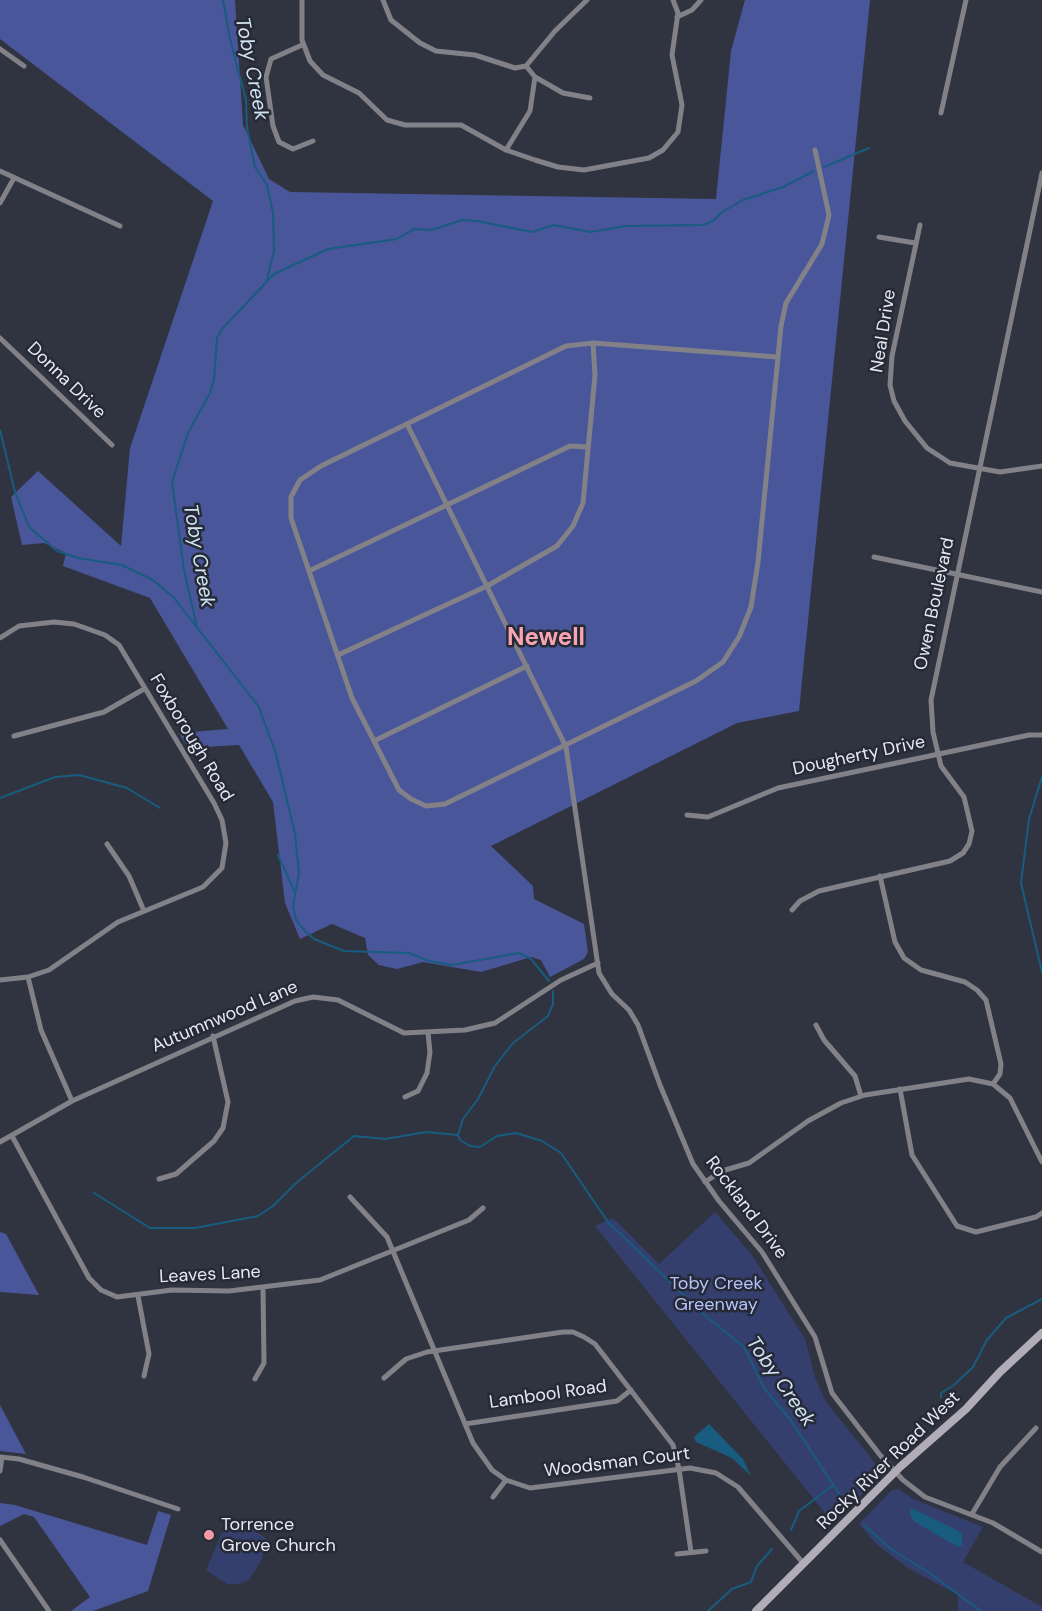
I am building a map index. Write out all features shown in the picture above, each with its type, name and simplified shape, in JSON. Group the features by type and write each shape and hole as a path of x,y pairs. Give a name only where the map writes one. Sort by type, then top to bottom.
{"street":[{"path":"302,0 302,45 316,69 359,93 387,120 405,125 456,124 506,150 558,167 584,170 639,162 663,150 678,132 682,116 672,56 677,17 673,0"},
{"path":"383,0 391,20 420,43 436,51 475,55 515,68 526,66 555,31 587,0"},
{"path":"677,17 692,10 701,0"},
{"path":"941,113 966,0"},
{"path":"302,45 271,59 266,77 273,126 279,142 293,149 313,141"},
{"path":"0,49 24,66"},
{"path":"526,66 535,77 572,97 590,98"},
{"path":"506,150 530,111 535,77"},
{"path":"777,357 593,343 566,346 321,466 300,480 291,497 291,518 352,698 399,790 411,800 426,806 445,804 566,747 696,681 723,662 739,637 751,608 758,562 777,357 786,303 822,244 829,215 815,150"},
{"path":"0,171 120,226"},
{"name":"Owen Boulevard","path":"792,910 806,896 880,876 950,861 963,853 969,844 972,831 966,801 957,785 944,772 938,754 931,700 1042,173"},
{"path":"0,203 14,178"},
{"name":"Neal Drive","path":"920,225 891,356 890,385 894,401 917,436 938,457 950,463 978,470 1016,472 1042,466"},
{"path":"879,237 915,243"},
{"name":"Donna Drive","path":"0,338 112,445"},
{"path":"338,655 487,586 557,546 573,526 582,503 595,375 593,343"},
{"name":"Rockland Drive","path":"407,424 566,747 598,963 606,986 629,1010 638,1025 681,1139 705,1182 762,1252 796,1305 815,1337 826,1381 839,1405 895,1472 925,1497 972,1514 1042,1552"},
{"path":"309,571 570,446 587,447"},
{"path":"874,557 956,576 1042,592"},
{"name":"Foxborough Road","path":"0,638 19,626 54,622 74,624 105,635 122,649 214,803 222,820 226,843 222,868 210,882 118,922 54,966 28,977 0,980"},
{"path":"374,741 527,666"},
{"path":"14,736 104,712 144,689"},
{"name":"Dougherty Drive","path":"687,815 708,817 778,788 1029,735 1042,735"},
{"path":"107,844 129,876 144,911"},
{"path":"880,876 895,942 904,958 921,970 965,982 986,1000 1001,1064 1000,1074 993,1084"},
{"name":"Autumnwood Lane","path":"0,1142 72,1101 295,1001 313,997 338,1000 404,1033 476,1029 495,1023 561,980 598,963"},
{"path":"28,977 41,1030 72,1101"},
{"path":"816,1025 824,1040 855,1076 861,1096"},
{"path":"405,1097 418,1091 428,1073 430,1052 428,1033"},
{"path":"159,1179 176,1174 214,1141 223,1128 228,1102 213,1036"},
{"path":"705,1182 722,1171 749,1163 825,1110 861,1096 969,1079 993,1084 1014,1102 1042,1162"},
{"path":"900,1089 912,1155 957,1226 976,1232 1036,1217 1042,1213"},
{"name":"Leaves Lane","path":"12,1136 89,1278 110,1294 138,1296 172,1290 219,1292 320,1280 469,1220 483,1208"},
{"name":"Woodsman Court","path":"350,1197 381,1229 394,1251 465,1424 484,1462 506,1480 530,1488 548,1488 679,1469 702,1468 728,1479 746,1495 804,1564"},
{"path":"255,1379 264,1363 263,1288"},
{"path":"138,1296 148,1354 144,1376"},
{"path":"384,1378 406,1359 436,1350 573,1332 595,1344 669,1439 679,1469 691,1552"},
{"name":"Rocky River Road West","path":"756,1611 895,1472 966,1409 995,1377 1042,1333"},
{"name":"Lambool Road","path":"465,1424 617,1401 631,1390"},
{"path":"972,1514 1000,1467 1036,1428"},
{"path":"0,1471 1,1457 19,1459 83,1477 178,1509"},
{"path":"493,1497 506,1480"},
{"path":"0,1540 49,1611"},
{"path":"677,1554 706,1551"}],"green space":[{"name":"Toby Creek Greenway","path":"715,1212 752,1255 805,1339 815,1378 826,1402 883,1473 833,1523 595,1226 613,1218 659,1264"},
{"path":"899,1489 913,1499 983,1527 963,1562 1042,1607 1042,1611 958,1611 958,1595 908,1568 876,1544 859,1524 892,1490"},
{"path":"227,1521 245,1524 267,1539 261,1561 249,1580 240,1584 227,1584 206,1570"}],"shaded area":[{"path":"0,0 235,0 243,125 269,179 290,192 716,199 731,51 745,0 870,0 799,711 737,723 491,846 533,886 534,899 584,924 588,952 584,959 550,977 541,960 531,957 481,972 423,962 397,969 379,965 368,955 365,938 332,924 300,939 285,903 273,802 239,745 188,748 179,733 228,729 150,598 63,566 66,553 44,543 22,545 11,497 38,471 121,546 130,448 213,201 0,39"},
{"path":"0,1232 6,1234 39,1295 0,1292"},
{"path":"0,1405 26,1454 0,1451"},
{"path":"709,1424 743,1459 751,1476 732,1458 696,1442 694,1437"},
{"path":"0,1503 15,1505 147,1545 158,1511 171,1515 148,1591 93,1611 71,1611 90,1597 34,1517 24,1514 0,1526"},
{"path":"913,1509 962,1534 962,1545 958,1547 915,1522 910,1511"}],"waterway":[{"name":"Toby Creek","path":"223,0 230,39 246,100 247,128 255,167 267,185 273,213 274,251 267,279"},
{"path":"824,167 869,148"},
{"path":"197,627 184,570 172,482 188,433 210,393 214,380 217,338 222,329 274,274 328,249 397,239 414,229 431,230 462,220 532,232 554,225 590,232 626,226 703,225 713,221 722,212 743,200 783,187 814,171"},
{"name":"Toby Creek","path":"0,430 15,492 29,527 57,551 78,558 122,565 153,580 174,598 259,707 276,754 295,834 299,873 293,906 296,920 305,931 314,939 344,951 409,953 429,961 452,965 519,953 531,959 549,981"},
{"path":"0,798 55,777 79,775 127,788 160,808"},
{"path":"1042,777 1029,819 1021,883 1042,972"},
{"path":"278,855 295,893"},
{"name":"Toby Creek","path":"553,991 553,1004 548,1016 513,1043 495,1066 478,1099 463,1119 458,1135 460,1140 470,1146 480,1147 497,1136 516,1133 542,1141 561,1153 608,1222 702,1313 744,1347 764,1388 789,1418 848,1507"},
{"path":"94,1193 150,1228 195,1228 258,1216 273,1206 296,1183 354,1136 385,1139 426,1132 458,1135"},
{"path":"941,1397 941,1393 954,1385 973,1367 987,1340 1006,1318 1042,1299"},
{"path":"791,1530 799,1511 832,1486"},
{"name":"Toby Creek","path":"864,1525 891,1549 931,1574 981,1611"},
{"path":"708,1611 732,1589 751,1582 757,1566 772,1549"}],"place":[{"name":"Torrence Grove Church","path":"209,1535"}],"district":[{"name":"Newell","path":"546,639"}]}
